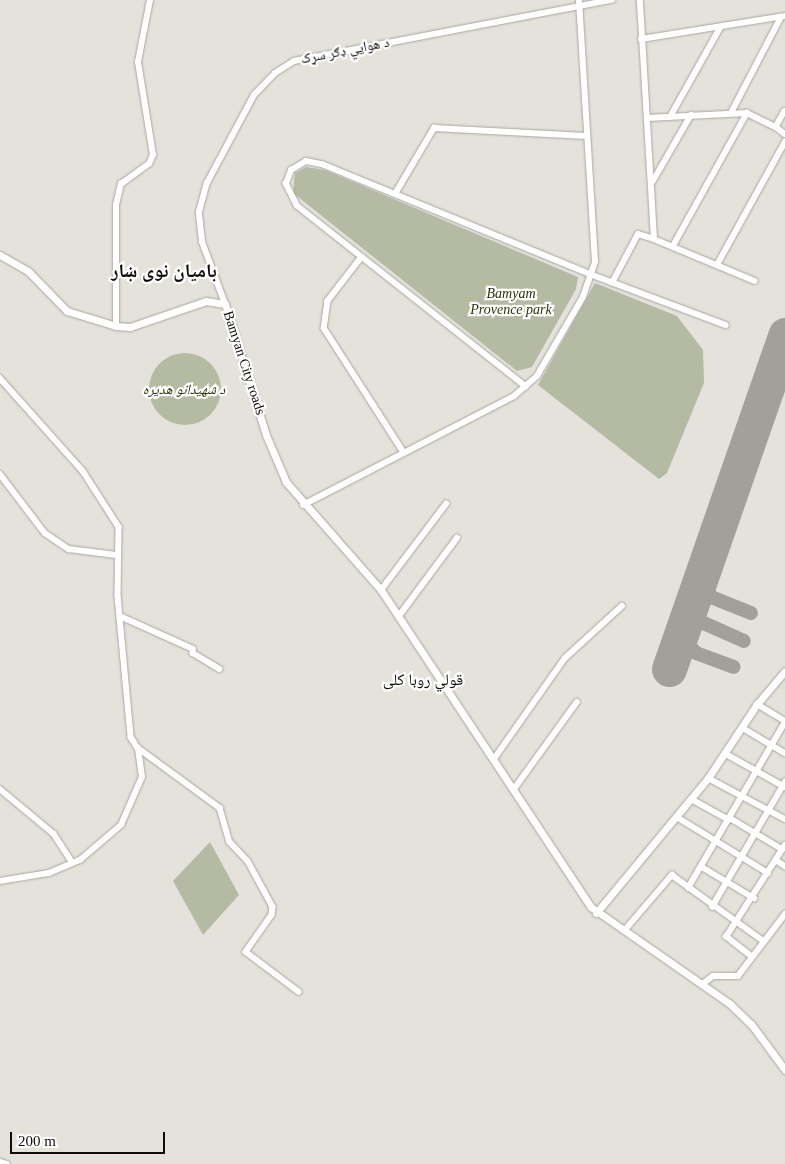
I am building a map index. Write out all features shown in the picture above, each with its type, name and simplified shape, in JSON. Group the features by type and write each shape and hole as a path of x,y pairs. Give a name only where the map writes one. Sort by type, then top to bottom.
{"street":[{"path":"116,326 116,205 121,184 149,164 153,155 138,62 150,0"},
{"name":"د هوايي ډګر سړک","path":"225,304 202,242 200,212 207,183 254,95 275,73 294,61 580,3 612,0"},
{"path":"640,0 653,182 654,238"},
{"path":"303,505 526,387 537,376 578,305 590,274 595,237 586,136 580,3"},
{"path":"642,39 783,17"},
{"path":"731,113 783,17"},
{"path":"670,117 720,28"},
{"path":"776,127 785,110"},
{"path":"647,118 747,113 776,127 785,134"},
{"path":"674,244 747,113"},
{"path":"653,182 691,115"},
{"path":"395,194 434,128 586,136"},
{"path":"717,265 785,142"},
{"path":"526,387 297,206 286,184 291,170 306,161 322,164 612,283 726,325"},
{"path":"612,283 638,234 674,244 755,281"},
{"name":"Bamyan City roads","path":"0,255 28,271 66,311 116,326 130,327 206,301 225,304 266,435 279,468 303,505 381,590 596,913"},
{"path":"362,257 328,301 324,328 403,451"},
{"path":"0,378 83,471 119,527 116,555 131,737 138,748 220,808 230,842 248,861 273,907 272,915 246,952 299,992"},
{"path":"0,474 45,533 69,549 116,555"},
{"path":"381,590 446,504"},
{"path":"399,616 457,538"},
{"path":"494,760 565,658 622,606"},
{"path":"120,616 193,649 193,653 220,669"},
{"path":"785,671 777,678 757,704 726,754 691,800 596,913 704,983 751,1024 785,1070"},
{"path":"777,678 785,683"},
{"path":"514,789 576,702"},
{"path":"688,888 785,722 757,704"},
{"path":"742,728 785,753"},
{"path":"0,881 48,873 86,856 128,813 142,777 138,748"},
{"path":"712,907 784,785 726,754"},
{"path":"708,778 785,819"},
{"path":"0,789 54,834 72,862"},
{"path":"691,800 784,847 754,898 726,937 752,957"},
{"path":"677,817 768,874"},
{"path":"776,860 785,866"},
{"path":"702,867 754,898"},
{"path":"624,931 672,875 712,907 738,922 762,940"},
{"path":"704,983 713,976 738,976 762,940 785,914"},
{"path":"0,1162 7,1164"}],"green space":[{"name":"Bamyam Provence park","path":"306,167 325,170 578,277 576,289 532,367 517,371 293,193 295,173"},
{"path":"595,283 677,316 703,350 704,383 667,473 659,479 538,385"},
{"name":"د شهیدانو هدیره","path":"185,353 205,359 215,369 221,389 215,409 205,419 185,425 165,419 155,409 149,389 155,369 165,359"},
{"path":"210,842 239,895 203,935 173,881"}],"taxiway":[{"path":"702,574 711,597 751,613"},
{"path":"693,601 699,621 744,641"},
{"path":"684,626 688,645 696,653 734,667"}],"runway":[{"path":"669,669 785,335"}],"district":[{"name":"باميان نوی ښار","path":"164,271"},
{"name":"قولي روبا کلی","path":"423,680"}]}
